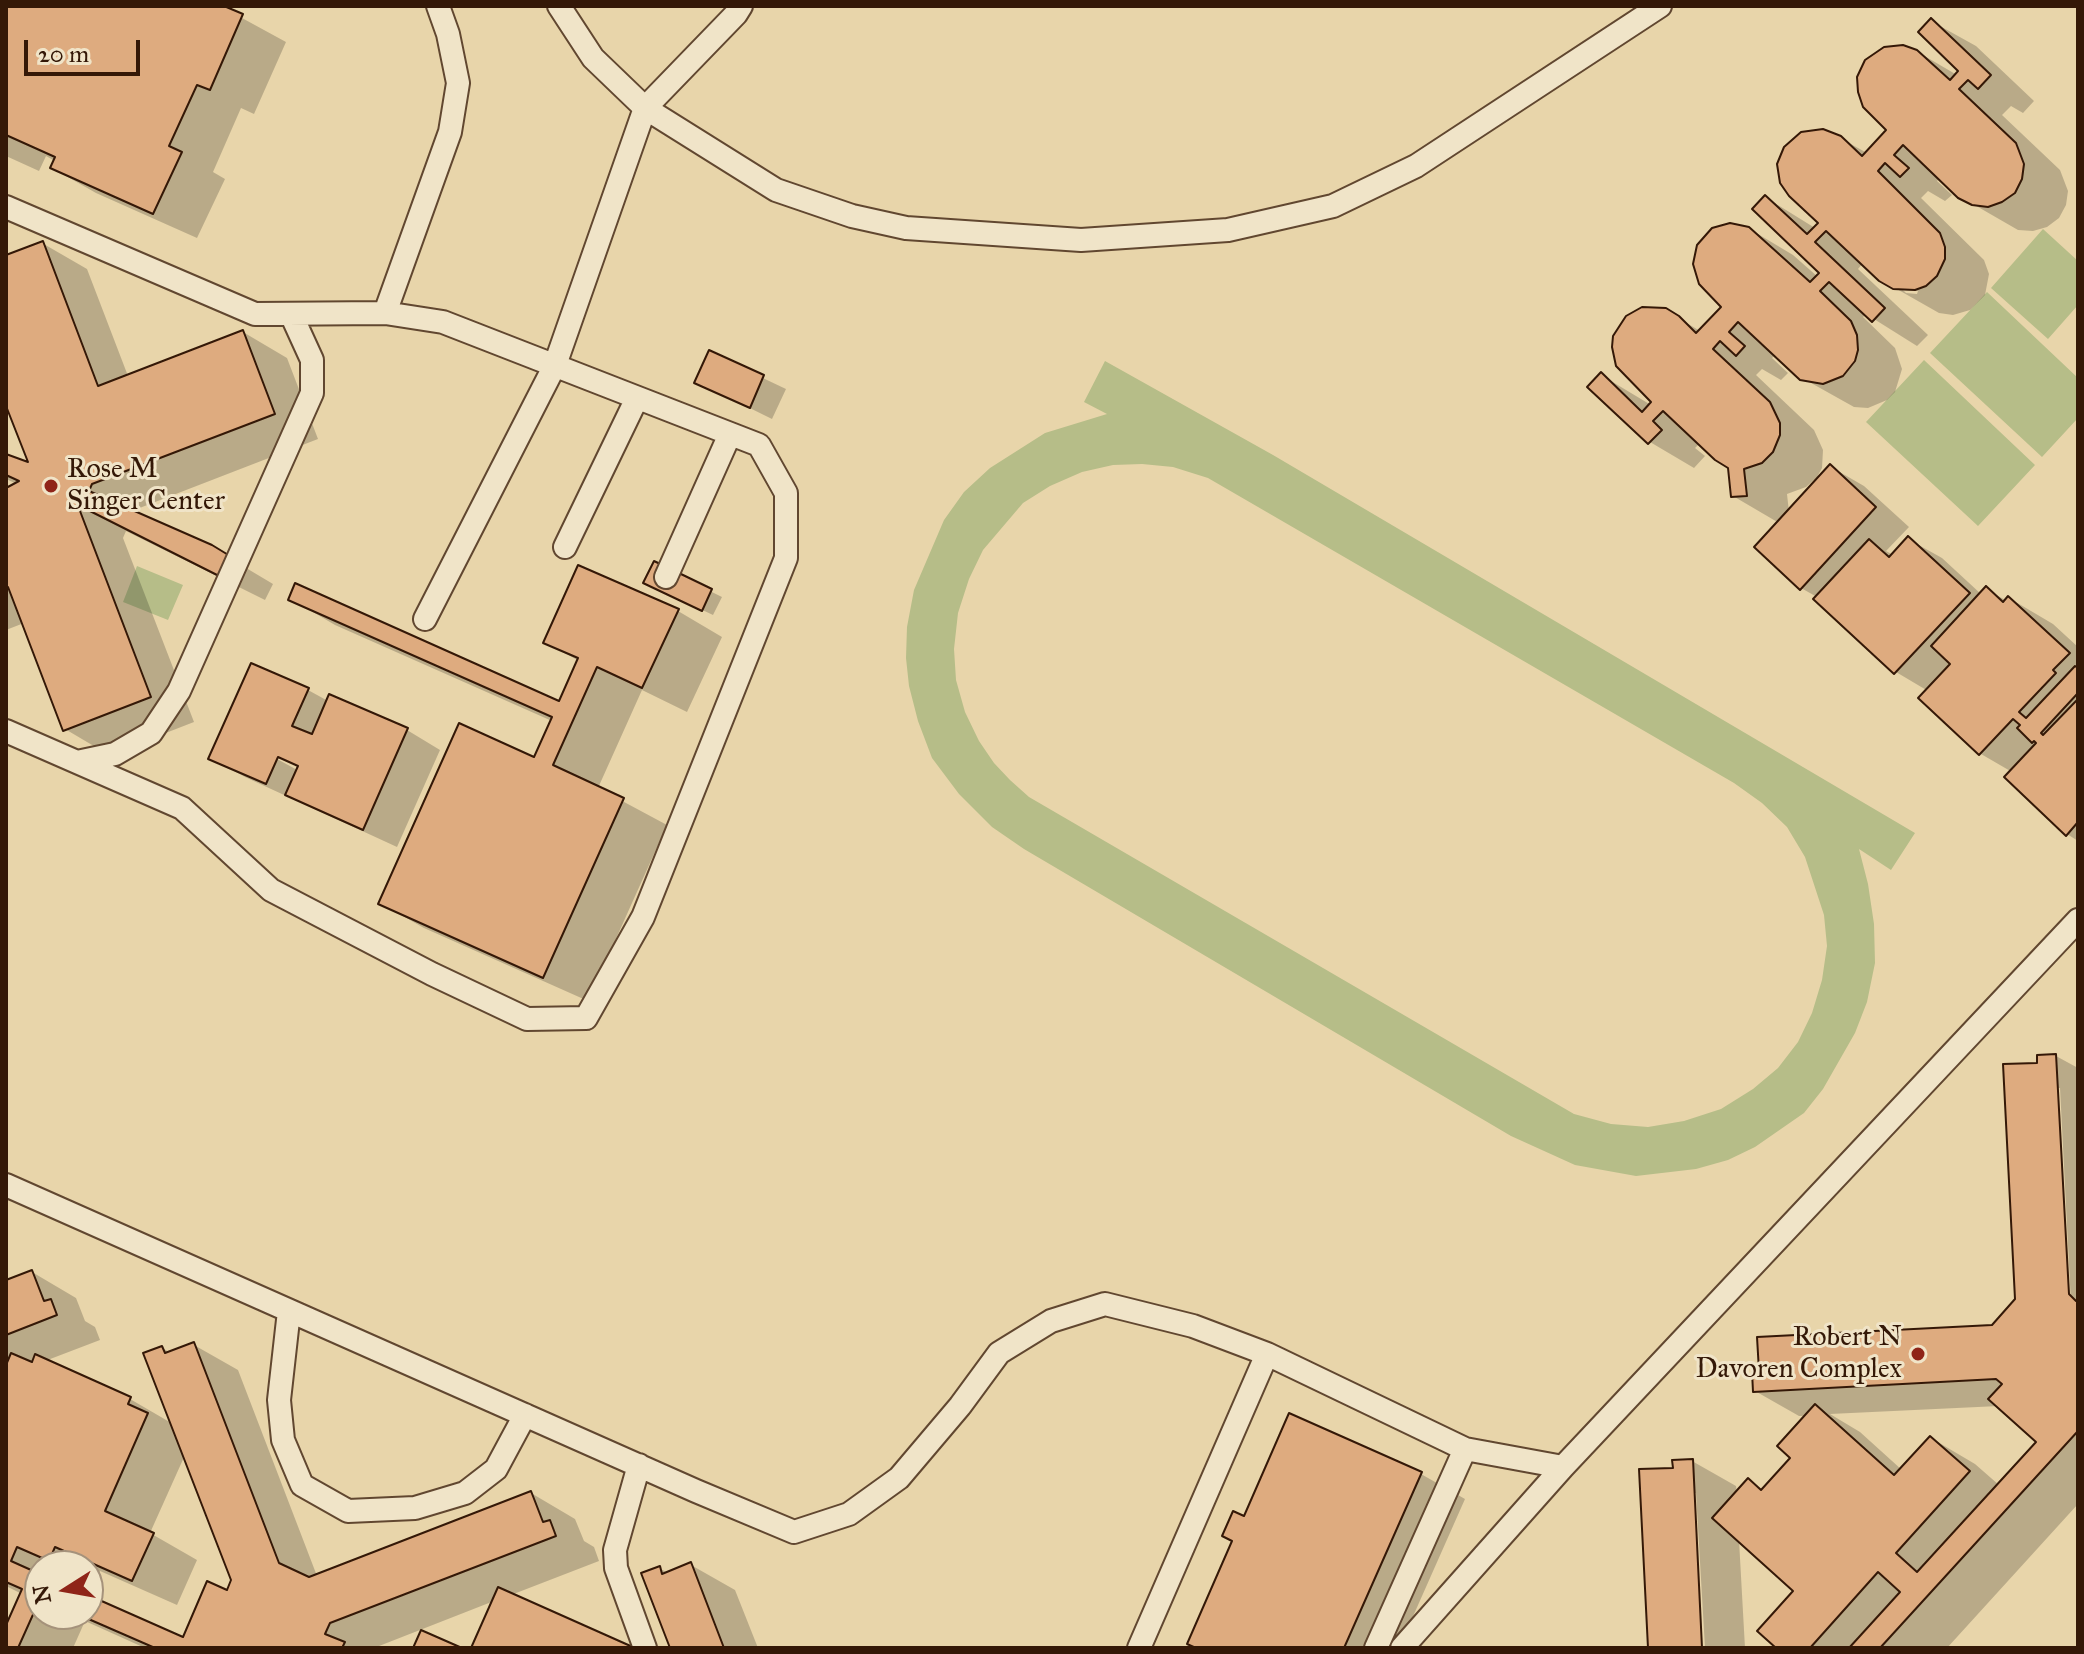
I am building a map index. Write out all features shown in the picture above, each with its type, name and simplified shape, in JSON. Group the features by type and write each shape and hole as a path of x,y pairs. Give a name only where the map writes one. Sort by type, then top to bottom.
{"lane":[{"path":"385,313 450,132 458,83 448,34 438,6"},
{"path":"559,6 593,58 645,108 776,190 852,216 906,228 1081,240 1228,230 1333,206 1416,166 1660,6"},
{"path":"425,619 555,365 645,108 741,6"},
{"path":"6,207 255,314 385,313 443,322 759,445 786,493 786,558 643,917 586,1018 527,1019 432,974 271,890 182,808 6,731"},
{"path":"77,762 115,754 151,733 179,691 312,393 312,360 291,314"},
{"path":"565,547 637,398"},
{"path":"666,577 730,434"},
{"path":"1402,1648 1563,1467 2078,920"},
{"path":"6,1185 794,1532 849,1514 899,1478 960,1406 999,1353 1051,1321 1105,1304 1193,1326 1267,1354 1465,1449 1563,1467"},
{"path":"289,1311 279,1400 283,1440 302,1485 348,1511 415,1508 465,1493 496,1469 525,1415"},
{"path":"1139,1648 1267,1354"},
{"path":"1376,1648 1465,1449"},
{"path":"639,1465 615,1550 616,1568 645,1648"}],"green space":[{"path":"2043,229 2078,261 2078,305 2048,339 1991,288"},
{"path":"1987,292 2078,378 2078,418 2042,457 1930,353"},
{"path":"1924,360 2035,465 1978,526 1866,422"},
{"path":"1105,361 1273,455 1915,833 1891,870 1859,849 1874,924 1875,963 1867,1002 1855,1033 1823,1089 1804,1113 1755,1147 1728,1160 1696,1169 1636,1176 1575,1165 1511,1136 1024,849 992,827 959,794 932,758 918,721 906,658 907,627 914,590 944,520 964,492 990,468 1045,433 1107,414 1084,402","holes":["1113,465 1173,467 1208,478 1734,783 1762,803 1787,827 1805,857 1824,915 1827,946 1822,980 1812,1013 1798,1042 1778,1068 1753,1089 1721,1109 1684,1121 1648,1127 1611,1124 1574,1114 1029,797 1010,780 979,741 965,712 956,680 954,649 958,613 983,550 1023,503 1050,486 1082,472"]},
{"path":"137,566 183,585 168,620 123,602"}],"building":[{"path":"6,6 224,6 243,14 210,90 197,85 169,146 182,152 153,214 50,168 55,157 6,135"},
{"path":"1931,18 1991,75 1978,89 1968,80 1959,89 2016,143 2024,164 2022,179 2015,193 1988,207 1972,205 1958,198 1903,145 1894,155 1909,168 1900,177 1885,163 1878,171 1940,233 1945,259 1937,276 1926,286 1915,290 1893,289 1879,281 1826,231 1815,242 1885,308 1872,322 1829,282 1820,291 1851,321 1857,335 1855,361 1843,376 1823,384 1800,380 1738,322 1729,332 1745,346 1736,356 1720,341 1713,349 1770,402 1780,423 1780,435 1773,452 1762,463 1744,469 1747,496 1731,497 1728,468 1715,460 1663,411 1653,421 1662,430 1648,444 1587,387 1601,372 1642,412 1651,402 1616,366 1613,336 1626,316 1642,307 1666,308 1696,333 1721,307 1699,284 1693,264 1697,245 1712,228 1730,223 1749,227 1810,282 1819,273 1752,209 1765,195 1807,234 1818,223 1789,196 1780,183 1777,164 1784,147 1801,132 1823,129 1841,136 1862,156 1886,130 1863,107 1857,77 1865,60 1884,47 1903,45 1917,50 1950,80 1958,71 1918,32"},
{"name":"Rose M Singer Center","path":"43,241 98,386 243,330 275,414 92,484 89,491 212,545 230,556 221,577 82,507 80,511 151,697 63,731 6,588 6,488 19,481 6,475 6,454 28,462 6,406 6,255"},
{"path":"709,350 764,375 750,408 694,383"},
{"path":"1830,464 1876,507 1800,590 1754,547"},
{"path":"1908,536 1970,593 1894,674 1813,599 1869,539 1889,557"},
{"path":"654,561 712,589 702,611 643,583"},
{"path":"578,565 679,609 642,688 597,667 553,765 624,798 543,978 378,904 459,723 534,757 552,717 288,600 295,583 559,701 578,658 543,643"},
{"path":"1986,586 2003,602 2008,596 2070,653 2053,670 2056,673 2019,712 2026,718 2075,666 2078,668 2078,693 2041,733 2043,735 2078,699 2078,822 2066,836 2004,777 2036,743 2032,743 2017,728 2020,725 2013,719 1979,755 1918,698 1950,664 1931,646"},
{"path":"251,663 309,688 292,726 312,734 329,694 408,728 363,830 285,795 298,766 278,757 266,784 208,759"},
{"name":"Robert N Davoren Complex","path":"2056,1054 2069,1294 2076,1301 2078,1299 2078,1431 1880,1648 1849,1648 1900,1592 1878,1572 1810,1648 1776,1648 1757,1631 1793,1591 1712,1518 1748,1478 1761,1490 1790,1458 1777,1446 1815,1404 1894,1475 1930,1436 1970,1471 1896,1553 1917,1572 2036,1442 1988,1399 2002,1384 1996,1379 1753,1392 1752,1371 1759,1371 1757,1337 1992,1325 2015,1299 2003,1064 2037,1063 2037,1055"},
{"path":"32,1270 44,1301 51,1299 57,1315 6,1335 6,1280"},
{"path":"194,1342 279,1563 309,1577 531,1491 543,1522 550,1520 556,1536 330,1623 325,1634 345,1642 342,1648 155,1648 104,1626 104,1602 183,1637 207,1581 227,1590 231,1580 143,1353 162,1346 165,1353"},
{"path":"11,1353 32,1362 35,1354 131,1397 128,1404 148,1413 105,1511 154,1533 132,1581 104,1569 104,1550 62,1550 55,1547 54,1550 24,1550 17,1547 11,1561 24,1567 26,1630 18,1648 6,1648 6,1625 22,1589 6,1582 6,1365"},
{"path":"1289,1413 1422,1472 1344,1648 1196,1648 1187,1644 1232,1541 1222,1536 1233,1511 1244,1516"},
{"name":"Robert N Davoren Complex","path":"1693,1459 1702,1648 1648,1648 1639,1469 1673,1468 1672,1460"},
{"path":"691,1562 724,1648 670,1648 641,1573 660,1566 662,1574"},
{"path":"498,1587 635,1648 471,1648"},
{"path":"421,1630 462,1648 413,1648"}],"place":[{"name":"Rose M Singer Center","path":"51,486"},
{"name":"Robert N Davoren Complex","path":"1918,1354"}]}
